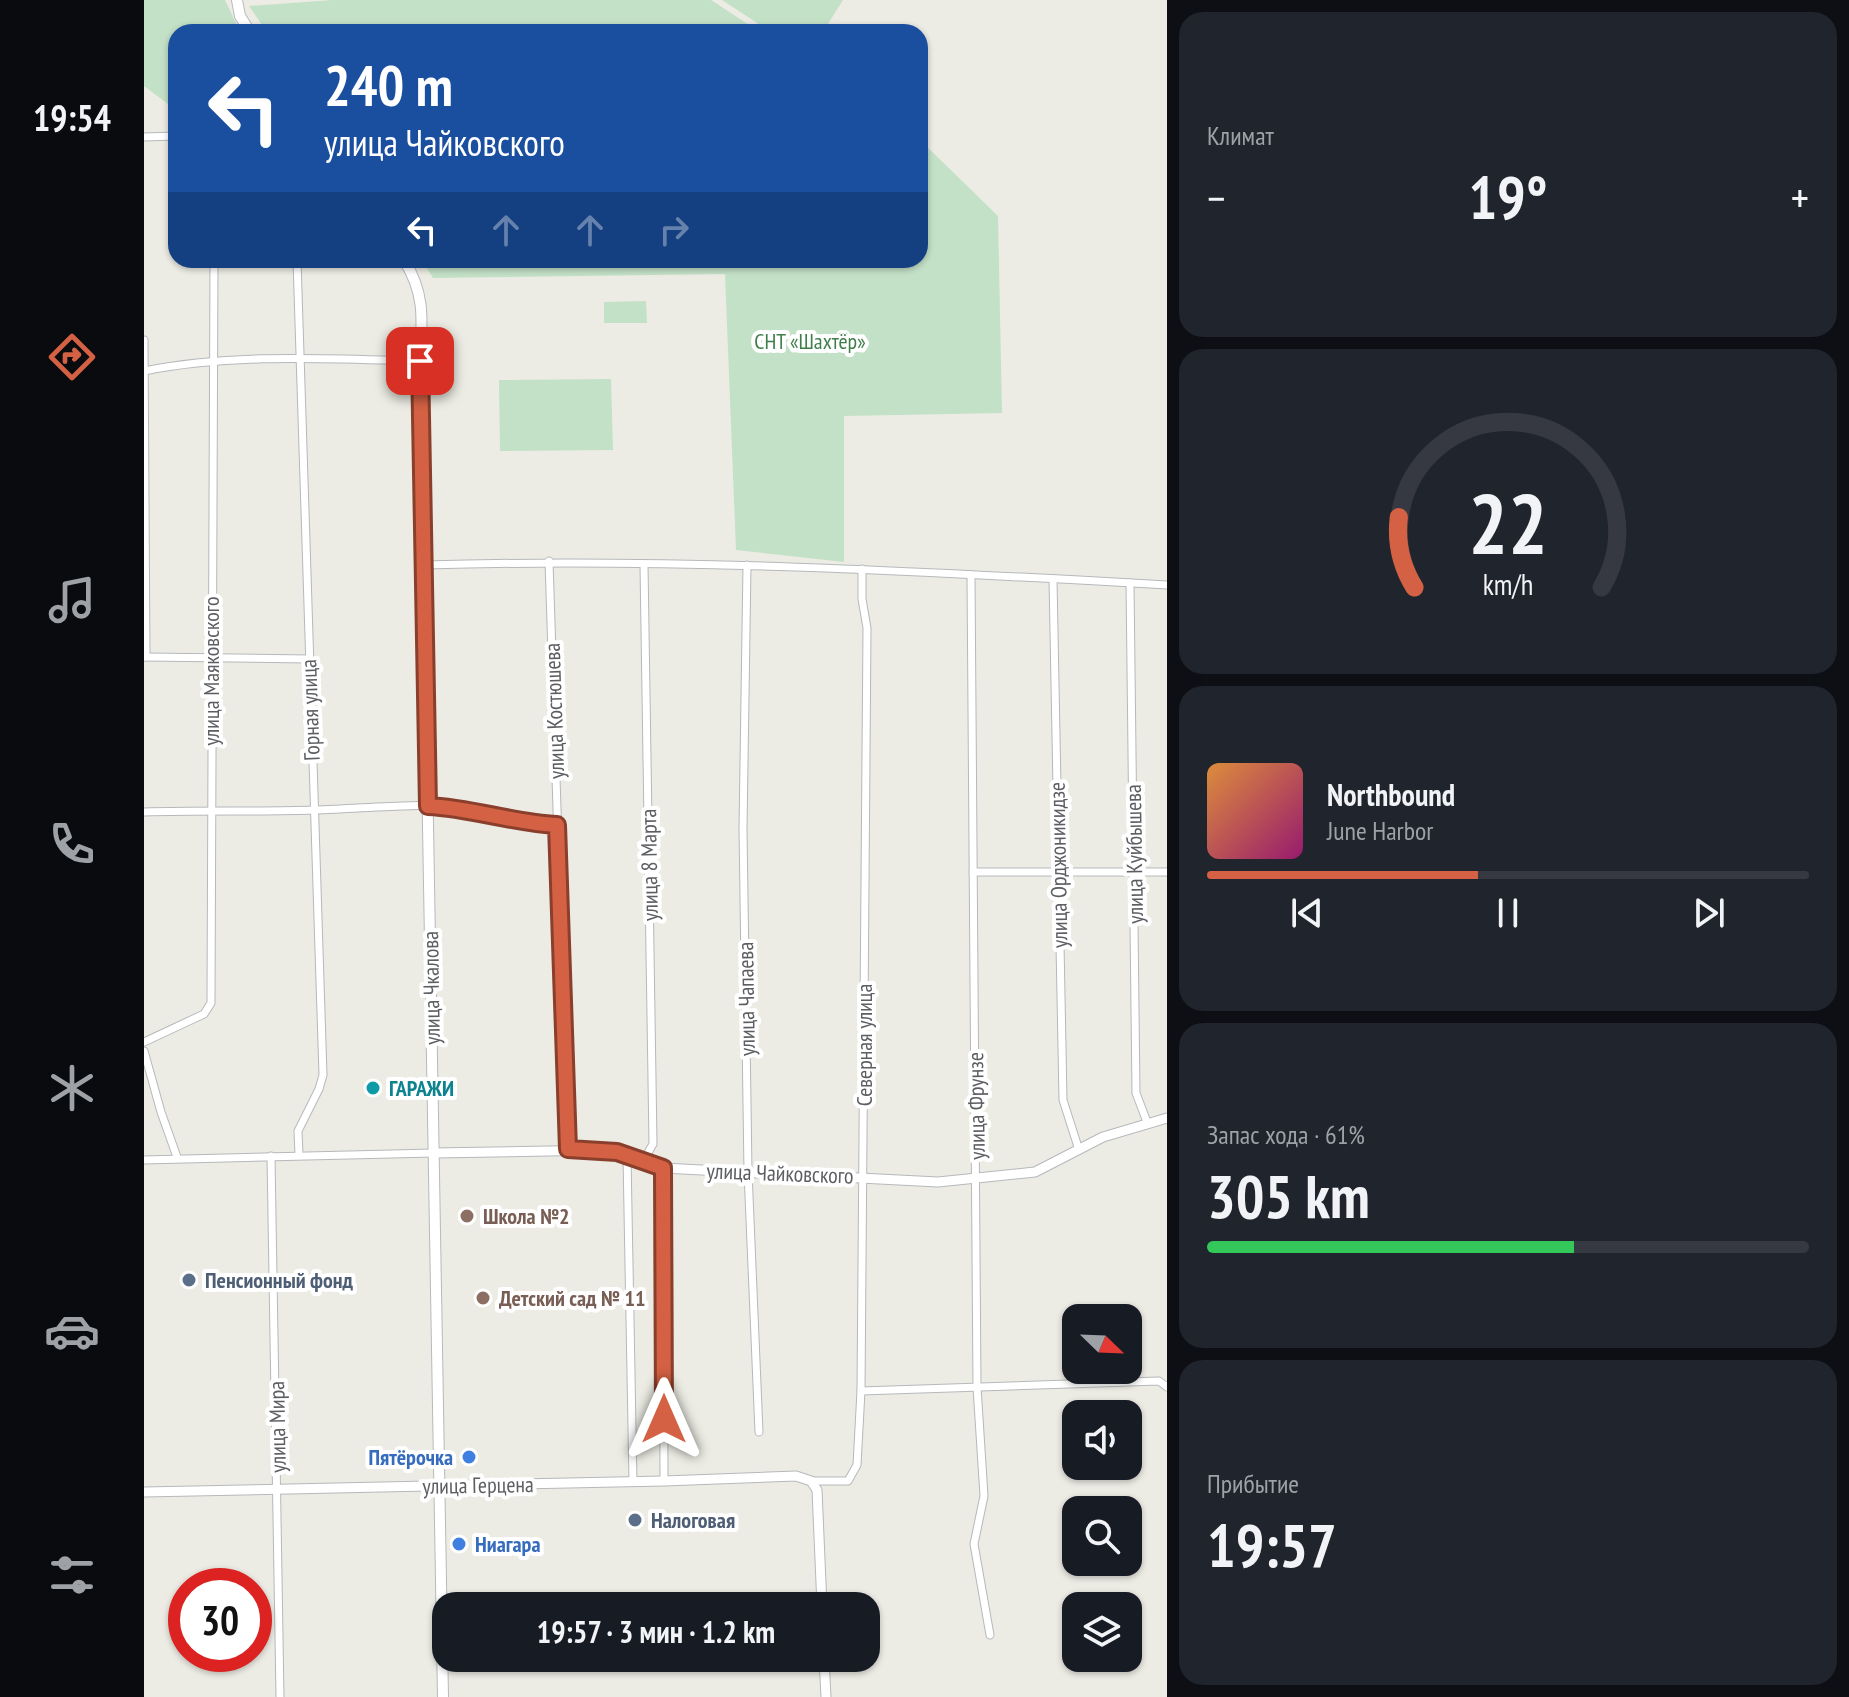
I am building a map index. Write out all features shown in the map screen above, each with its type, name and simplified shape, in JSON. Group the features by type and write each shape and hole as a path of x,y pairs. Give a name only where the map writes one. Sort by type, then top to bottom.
{"main road":[{"path":"237,0 245,24"},
{"name":"улица Чкалова","path":"409,268 417,280 421,309 443,1697"}],"street":[{"path":"144,137 168,136"},
{"name":"улица Маяковского","path":"144,1042 204,1014 211,1003 214,268"},
{"name":"Горная улица","path":"297,268 323,1075 298,1131 299,1155"},
{"path":"144,340 145,657 309,659"},
{"path":"145,371 214,363 300,359 420,361"},
{"path":"425,565 549,561 747,565 1167,585"},
{"name":"улица Костюшева","path":"549,561 568,1149"},
{"name":"улица 8 Марта","path":"642,1163 653,1144 644,565"},
{"name":"улица Чапаева","path":"747,565 743,829 748,1172 759,1432"},
{"name":"Северная улица","path":"811,1481 848,1481 857,1465 861,1391 867,628 862,599 862,569"},
{"name":"улица Фрунзе","path":"971,575 977,1387 984,1496 974,1544 990,1635"},
{"name":"улица Орджоникидзе","path":"1053,579 1063,1100 1079,1150"},
{"name":"улица Куйбышева","path":"1130,583 1136,1093 1147,1122"},
{"path":"144,812 210,809 313,811 428,806 464,808 533,824 557,825"},
{"path":"973,872 1167,872"},
{"path":"144,1051 177,1157"},
{"name":"улица Чайковского","path":"144,1160 606,1150 663,1168 938,1182 1035,1172 1103,1137 1167,1118"},
{"name":"улица Мира","path":"271,1156 280,1697"},
{"path":"627,1156 633,1482"},
{"path":"663,1168 664,1481"},
{"path":"861,1391 1159,1381 1167,1387"},
{"name":"улица Герцена","path":"145,1492 796,1476 811,1481"},
{"path":"144,1481 145,1492"},
{"path":"811,1481 817,1490 821,1592"},
{"path":"825,1672 826,1697"}],"green space":[{"path":"144,0 225,0 236,24 168,24 168,104 144,86"},
{"path":"332,0 711,0 748,24 261,24 249,6"},
{"path":"722,0 843,0 828,24 759,24"},
{"name":"СНТ «Шахтёр»","path":"928,148 998,216 1002,413 844,416 844,562 736,550 725,274 433,278 427,268 928,268"},
{"path":"646,301 647,323 604,323 604,302"},
{"path":"611,379 613,450 500,451 499,380"}],"place":[{"name":"ГАРАЖИ","path":"373,1088"},
{"name":"Школа №2","path":"467,1216"},
{"name":"Пенсионный фонд","path":"189,1280"},
{"name":"Детский сад № 11","path":"483,1298"},
{"name":"Пятёрочка","path":"469,1457"},
{"name":"Налоговая","path":"635,1520"},
{"name":"Ниагара","path":"459,1544"}],"route":[{"path":"420,361 428,806 464,808 533,824 557,825 568,1149 617,1152 663,1168 664,1419"}]}
